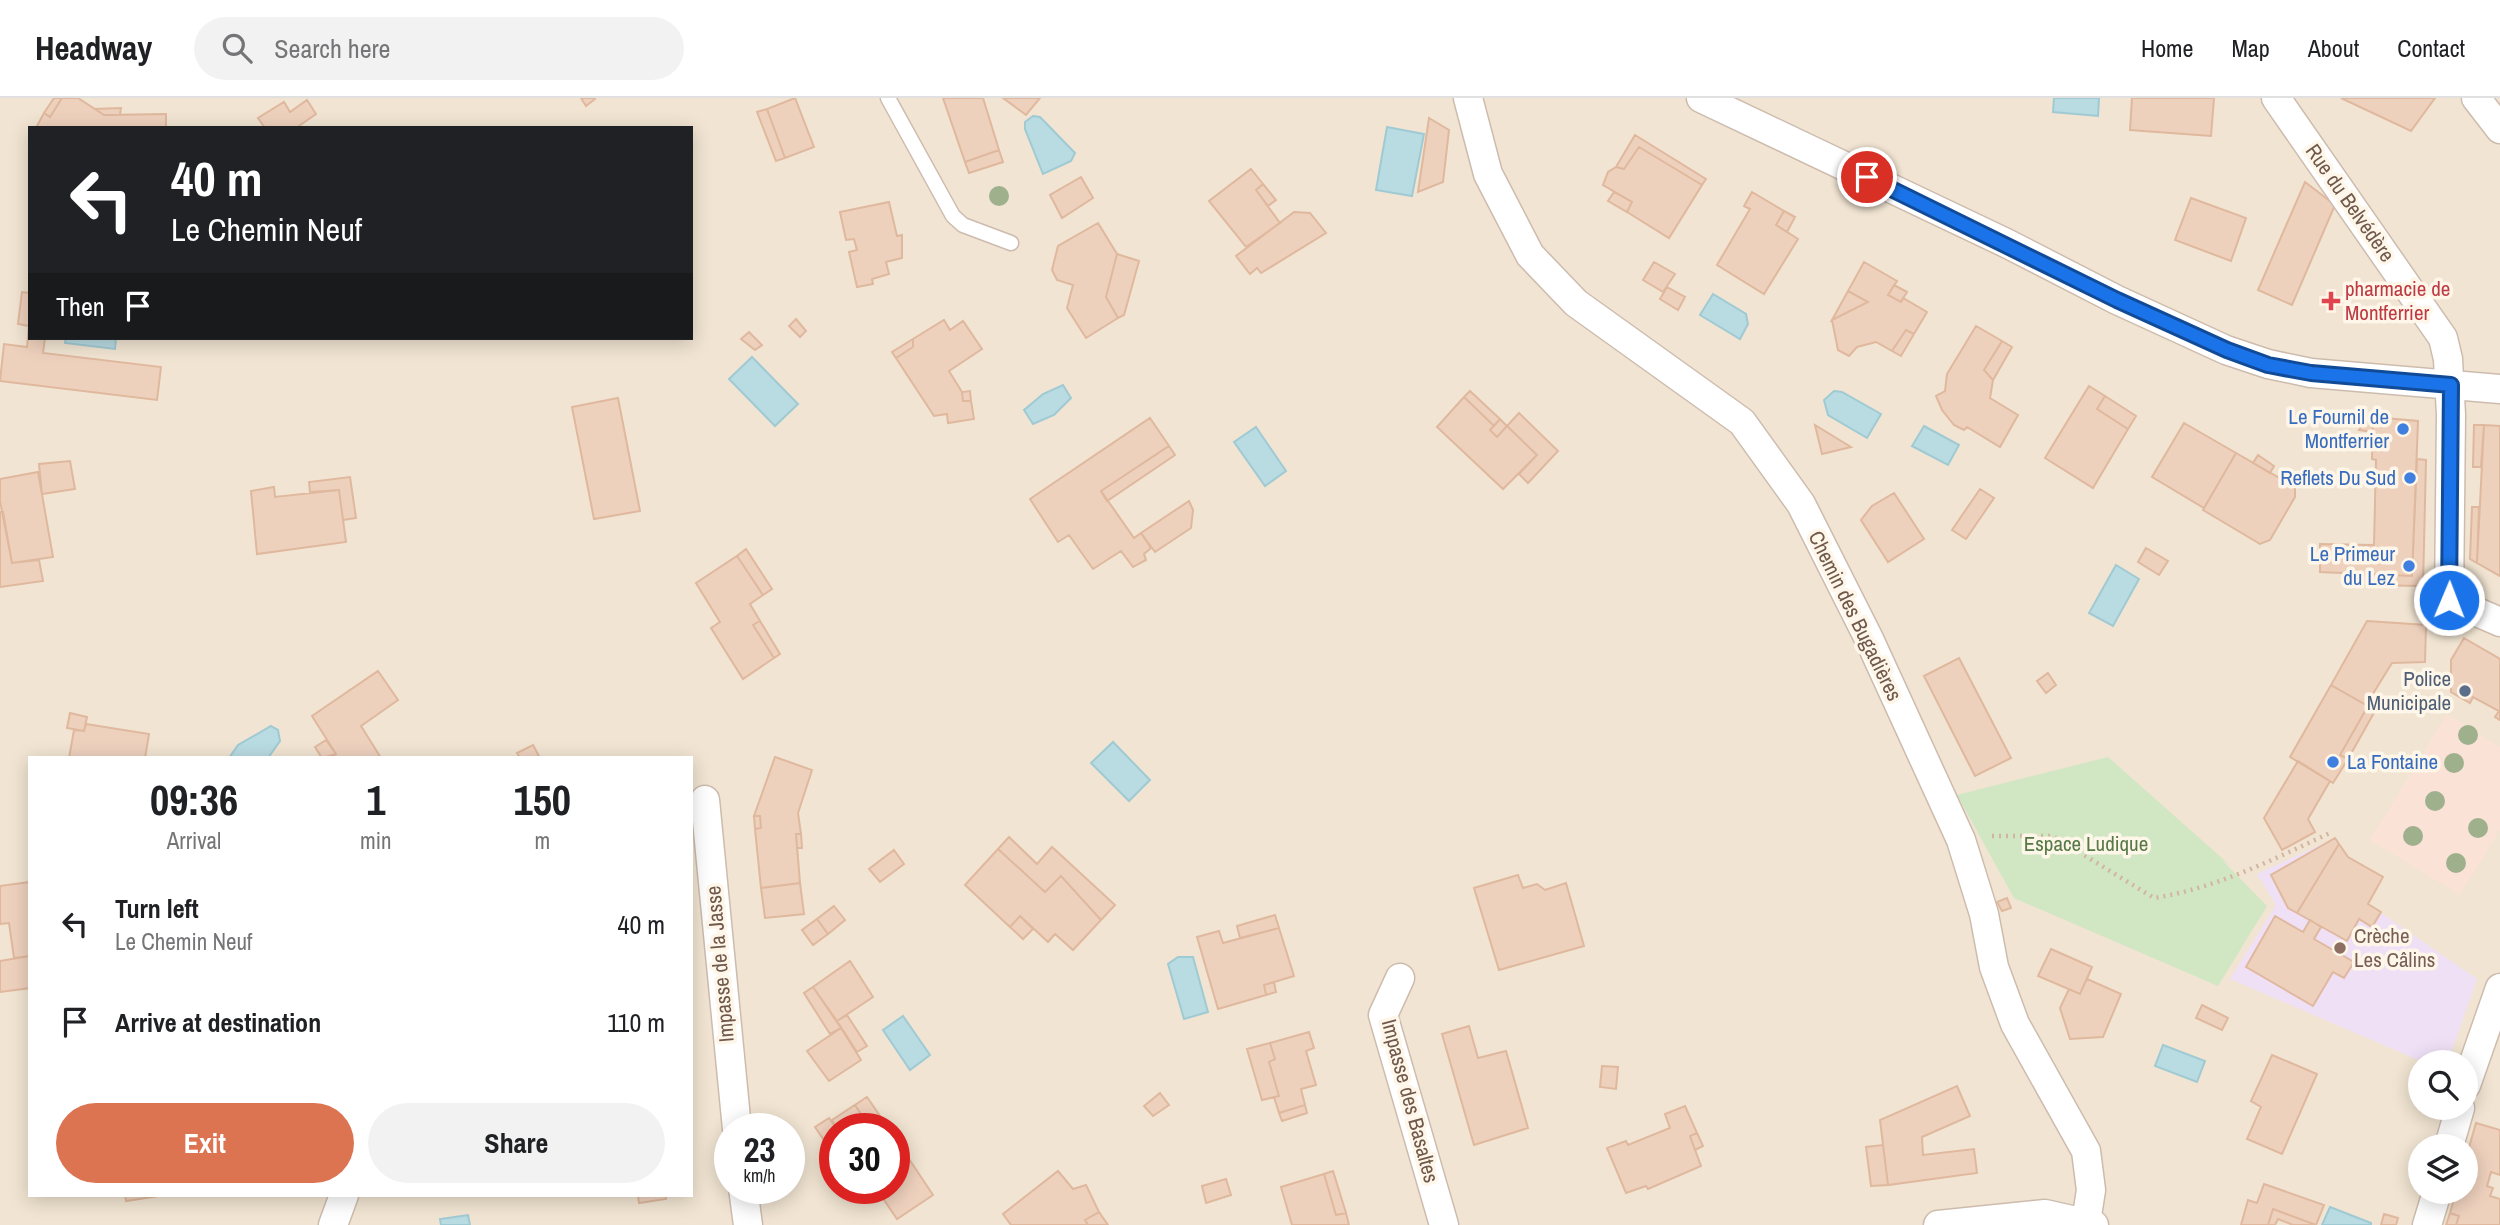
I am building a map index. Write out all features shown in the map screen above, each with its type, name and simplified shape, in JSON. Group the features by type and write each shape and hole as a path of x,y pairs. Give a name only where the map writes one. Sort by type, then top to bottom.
{"street":[{"name":"Chemin des Bugadières","path":"1468,98 1488,174 1530,254 1576,303 1742,422 1801,504 1870,639 1961,840 1984,914 1994,967 2015,1024 2086,1151 2091,1190 2090,1223"},
{"path":"1700,98 2216,346 2268,365 2311,373 2500,389"},
{"name":"Rue du Belvédère","path":"2276,98 2443,338 2451,385 2449,600 2500,622"},
{"path":"2476,98 2500,129"},
{"name":"Impasse de la Jasse","path":"705,800 735,1113"},
{"name":"Impasse des Basaltes","path":"1399,978 1383,1015 1444,1225"},
{"path":"2478,1051 2500,988"},
{"path":"333,1225 348,1197"},
{"path":"745,1204 748,1225"},
{"path":"2427,1225 2433,1204"},
{"path":"1938,1225 2045,1214 2090,1223"}],"lane":[{"path":"888,98 953,216 963,225 1012,243"}],"path":[{"path":"1961,840 2006,834 2053,836 2154,898 2193,892 2262,865 2332,832"}],"shaded area":[{"path":"0,98 2500,98 2500,1225 0,1225"},
{"path":"2447,714 2500,747 2500,830 2460,895 2370,840"},
{"name":"Crèche Les Câlins","path":"2335,838 2348,857 2383,877 2368,904 2477,979 2452,1050 2408,1050 2408,1056 2230,979 2276,905 2257,874"}],"green space":[{"name":"Espace Ludique","path":"2108,757 2232,867 2221,859 2267,906 2218,986 2014,898 1957,795"}],"water":[{"path":"2054,98 2099,98 2098,116 2053,112"},
{"path":"1033,116 1040,117 1075,153 1071,161 1043,174 1025,129 1025,122"},
{"path":"1387,127 1424,134 1412,196 1376,190"},
{"path":"1713,294 1746,314 1748,324 1740,339 1700,315"},
{"path":"66,340 116,340 115,349 65,343"},
{"path":"752,357 798,404 775,426 729,379"},
{"path":"1063,385 1071,398 1054,415 1033,424 1024,410 1043,394"},
{"path":"1834,391 1842,392 1881,414 1867,438 1828,415 1824,400"},
{"path":"1924,426 1959,445 1948,465 1912,446"},
{"path":"1256,427 1286,471 1265,486 1234,442"},
{"path":"2116,565 2139,579 2113,626 2089,613"},
{"path":"271,726 278,730 280,741 269,756 230,756 238,745"},
{"path":"1113,742 1150,780 1129,801 1091,763"},
{"path":"1178,957 1193,957 1208,1012 1184,1019 1168,964"},
{"path":"903,1016 930,1055 910,1070 883,1030"},
{"path":"2163,1045 2205,1061 2197,1082 2155,1066"},
{"path":"2330,1207 2371,1223 2371,1225 2322,1225"},
{"path":"468,1215 470,1225 441,1225 440,1219"}],"building":[{"path":"54,98 62,98 50,117 44,113"},
{"path":"62,98 78,98 104,115 166,114 166,126 37,126 44,113 50,117"},
{"path":"581,98 594,98 595,99 586,106"},
{"path":"795,98 814,147 785,158 767,109"},
{"path":"943,98 983,98 999,150 965,162"},
{"path":"1003,98 1040,98 1026,115"},
{"path":"2132,98 2214,98 2211,136 2130,130"},
{"path":"2341,98 2435,98 2411,131"},
{"path":"307,100 316,114 299,126 264,126 258,118 284,102 290,112"},
{"path":"121,108 120,115 104,115 95,109"},
{"path":"767,109 785,158 776,161 757,112"},
{"path":"1429,118 1449,130 1443,182 1418,192"},
{"path":"1635,135 1706,179 1702,185 1639,147 1624,169 1616,167"},
{"path":"1639,147 1702,185 1669,238 1627,212 1632,202 1603,185 1608,172 1616,167 1624,169"},
{"path":"999,150 1003,162 969,173 965,162"},
{"path":"1251,169 1263,184 1256,190 1280,223 1246,247 1209,201"},
{"path":"1081,177 1093,198 1062,218 1050,195"},
{"path":"2305,182 2335,205 2292,305 2258,290"},
{"path":"1263,184 1276,200 1268,206 1256,190"},
{"path":"1614,192 1632,202 1627,212 1608,201"},
{"path":"1752,192 1784,211 1776,225 1798,239 1764,294 1717,265 1750,209 1744,206"},
{"path":"2191,198 2246,218 2231,261 2175,240"},
{"path":"889,202 897,236 902,235 902,258 886,262 889,274 872,279 873,284 857,287 849,252 857,250 854,239 846,240 840,212"},
{"path":"1784,211 1795,217 1787,232 1776,225"},
{"path":"1294,212 1310,213 1326,233 1261,273 1257,268 1250,274 1236,256"},
{"path":"1098,223 1117,254 1106,297 1118,318 1086,338 1067,308 1073,285 1057,280 1052,270 1058,246"},
{"path":"1117,254 1139,261 1124,315 1118,318 1106,297"},
{"path":"1654,262 1675,274 1663,292 1643,280"},
{"path":"1864,262 1897,281 1888,295 1901,302 1903,298 1927,312 1914,334 1906,330 1892,351 1876,342 1857,347 1849,356 1838,350 1832,320 1868,302 1848,291"},
{"path":"1894,285 1907,292 1901,302 1888,295"},
{"path":"1667,287 1685,297 1678,310 1660,299"},
{"path":"1848,291 1868,302 1832,320"},
{"path":"22,292 28,293 28,326 18,324"},
{"path":"796,319 806,331 800,337 789,326"},
{"path":"944,320 950,330 963,321 982,349 949,371 962,392 963,401 971,401 974,419 948,423 947,414 934,416 896,358 913,347 913,339"},
{"path":"1976,326 2002,341 1984,370 1993,380 1990,398 2018,415 2000,447 1967,427 1964,430 1954,425 1942,410 1936,396 1945,391 1947,374"},
{"path":"1906,330 1914,334 1901,356 1892,351"},
{"path":"749,332 762,345 755,350 741,339"},
{"path":"28,336 28,340 45,340 43,353 161,367 157,400 0,381 4,344 27,347"},
{"path":"913,339 913,347 896,358 892,352"},
{"path":"2002,341 2012,347 1993,380 1984,370"},
{"path":"2089,386 2105,396 2097,409 2128,429 2093,488 2045,458"},
{"path":"970,391 971,401 963,401 962,392"},
{"path":"1470,391 1500,419 1494,426 1464,397"},
{"path":"2105,396 2136,416 2128,429 2097,409"},
{"path":"1464,397 1494,426 1490,430 1497,437 1507,426 1537,455 1503,489 1437,427"},
{"path":"618,398 640,511 594,519 572,407"},
{"path":"1519,413 1558,451 1528,483 1519,474 1537,455 1507,426"},
{"path":"2367,417 2373,417 2373,432 2359,430"},
{"path":"2373,417 2418,421 2412,576 2320,572 2320,544 2374,545 2376,460 2372,459"},
{"path":"1150,418 1169,446 1101,491 1134,538 1141,533 1151,548 1144,554 1146,560 1133,567 1121,551 1093,569 1069,535 1058,542 1030,499"},
{"path":"1500,419 1507,426 1497,437 1490,430"},
{"path":"2184,423 2236,453 2204,508 2152,477"},
{"path":"1815,425 1851,447 1822,454"},
{"path":"2474,425 2484,425 2481,467 2473,467"},
{"path":"2484,425 2500,426 2500,576 2477,563"},
{"path":"1169,446 1175,455 1107,501 1101,491"},
{"path":"2236,453 2295,487 2295,497 2270,540 2260,544 2203,510"},
{"path":"2258,455 2274,466 2270,473 2253,463"},
{"path":"2417,459 2426,460 2423,586 2363,585 2364,574 2412,576"},
{"path":"70,461 75,489 42,494 39,464"},
{"path":"38,472 53,557 12,563 0,501 0,479"},
{"path":"350,477 356,518 343,520 339,490 310,492 309,482"},
{"path":"274,487 275,497 339,490 346,542 257,554 251,491"},
{"path":"1980,489 1994,498 1966,539 1952,530"},
{"path":"1894,493 1924,539 1888,562 1861,520 1872,506"},
{"path":"1189,501 1193,510 1191,528 1155,552 1141,533"},
{"path":"2472,507 2479,507 2477,563 2470,559"},
{"path":"0,512 3,512 12,563 39,560 43,581 0,587"},
{"path":"2146,548 2168,561 2159,575 2138,562"},
{"path":"746,549 772,589 763,595 737,556"},
{"path":"737,556 763,595 750,604 760,621 753,625 774,658 743,679 711,628 720,622 696,583"},
{"path":"760,621 780,654 774,658 753,625"},
{"path":"2367,621 2426,625 2425,662 2392,663 2366,705 2331,685"},
{"path":"2464,638 2500,659 2500,720 2495,717 2499,711 2473,697 2470,703 2451,692 2451,660"},
{"path":"1959,658 2011,758 1975,776 1924,676"},
{"path":"378,671 398,700 361,726 380,756 333,756 336,754 312,716"},
{"path":"2048,673 2056,685 2046,693 2037,681"},
{"path":"2331,685 2368,706 2340,755 2348,759 2333,783 2290,757"},
{"path":"2368,706 2375,711 2348,759 2340,755"},
{"path":"70,713 87,717 84,731 67,728"},
{"path":"86,724 149,734 145,756 69,756 74,730 84,731"},
{"path":"326,740 336,754 321,756 315,747"},
{"path":"533,745 539,756 519,756 517,753"},
{"path":"775,757 812,770 798,813 801,834 796,834 800,883 761,888 755,829 761,828 760,816 754,816"},
{"path":"2298,761 2330,781 2308,819 2315,832 2282,850 2264,818"},
{"path":"754,816 760,816 761,828 755,829"},
{"path":"796,834 801,834 802,848 797,848"},
{"path":"1009,837 1037,864 1052,847 1115,905 1101,920 1061,876 1045,892 998,849"},
{"path":"2335,838 2339,844 2297,913 2288,908 2271,875"},
{"path":"2339,844 2348,857 2383,877 2368,904 2381,912 2372,927 2359,919 2347,941 2297,913"},
{"path":"998,849 1045,892 1061,876 1101,920 1073,950 1055,934 1048,942 1020,916 1010,927 965,885"},
{"path":"894,850 904,864 880,882 869,869"},
{"path":"1518,875 1523,888 1537,884 1545,890 1566,883 1584,946 1499,970 1474,888"},
{"path":"28,882 28,956 14,958 9,923 0,924 0,886"},
{"path":"800,883 804,914 765,918 761,888"},
{"path":"2007,898 2011,908 2002,911 1997,902"},
{"path":"834,906 845,920 828,934 817,919"},
{"path":"1275,915 1279,928 1240,938 1237,926"},
{"path":"1020,916 1033,929 1023,939 1010,927"},
{"path":"2275,916 2303,932 2310,920 2321,927 2314,939 2354,962 2344,978 2333,972 2313,1006 2246,967"},
{"path":"817,919 828,934 813,945 802,930"},
{"path":"1279,928 1294,976 1264,985 1266,995 1218,1009 1197,937 1219,931 1223,943"},
{"path":"2051,949 2092,967 2080,994 2038,976"},
{"path":"28,956 28,988 0,992 0,961"},
{"path":"850,961 873,997 837,1021 813,987"},
{"path":"2092,967 2087,979 2121,994 2103,1037 2070,1039 2060,1008 2069,989 2080,994"},
{"path":"1274,982 1276,992 1266,995 1264,985"},
{"path":"813,987 841,1028 830,1034 804,993"},
{"path":"2202,1005 2228,1018 2222,1030 2196,1018"},
{"path":"847,1015 867,1046 857,1052 837,1021"},
{"path":"1469,1026 1478,1058 1506,1051 1528,1128 1474,1145 1442,1034"},
{"path":"841,1028 861,1060 829,1081 807,1051"},
{"path":"1309,1032 1314,1048 1306,1051 1316,1085 1301,1089 1305,1105 1279,1113 1274,1097 1279,1096 1269,1062 1275,1059 1270,1043"},
{"path":"1270,1043 1275,1059 1269,1062 1279,1096 1262,1100 1247,1049"},
{"path":"2272,1055 2317,1074 2282,1154 2247,1139 2261,1107 2251,1101"},
{"path":"1602,1066 1618,1067 1616,1089 1600,1087"},
{"path":"1957,1086 1970,1116 1922,1137 1923,1155 1974,1149 1977,1173 1888,1185 1880,1120"},
{"path":"1160,1093 1169,1105 1153,1116 1144,1106"},
{"path":"867,1097 878,1113 860,1113 855,1105"},
{"path":"855,1105 860,1113 843,1113"},
{"path":"1305,1105 1307,1113 1282,1121 1279,1113"},
{"path":"1685,1106 1697,1133 1690,1136 1701,1166 1648,1189 1646,1186 1626,1193 1607,1148 1626,1141 1628,1145 1670,1128 1665,1114"},
{"path":"2476,1123 2500,1130 2500,1175 2491,1172 2487,1186 2493,1188 2490,1196 2500,1199 2500,1225 2456,1225 2459,1216 2450,1213 2453,1204 2478,1204 2478,1134 2473,1134"},
{"path":"1697,1133 1703,1146 1695,1150 1690,1136"},
{"path":"1883,1145 1888,1185 1871,1186 1866,1147"},
{"path":"910,1160 933,1195 897,1219 887,1204 910,1204"},
{"path":"1058,1171 1073,1189 1086,1185 1099,1212 1085,1220 1088,1225 1011,1225 1003,1214"},
{"path":"1333,1171 1346,1213 1336,1215 1324,1174"},
{"path":"1324,1174 1336,1215 1346,1213 1349,1225 1292,1225 1281,1187"},
{"path":"1226,1179 1231,1195 1206,1203 1202,1186"},
{"path":"2264,1184 2324,1205 2316,1225 2273,1209 2268,1225 2241,1225 2248,1200 2257,1203"},
{"path":"125,1197 152,1197 126,1201"},
{"path":"638,1197 666,1197 666,1199 639,1203"},
{"path":"2273,1209 2316,1225 2293,1225 2278,1219 2275,1225 2268,1225"},
{"path":"1099,1212 1108,1225 1088,1225 1085,1220"},
{"path":"2450,1213 2459,1216 2456,1225 2446,1225"},
{"path":"2384,1214 2398,1218 2396,1225 2381,1225"}],"place":[{"name":"pharmacie de Montferrier","path":"2331,301"},
{"name":"Le Fournil de Montferrier","path":"2403,429"},
{"name":"Reflets Du Sud","path":"2410,478"},
{"name":"Le Primeur du Lez","path":"2409,566"},
{"name":"Police Municipale","path":"2465,691"},
{"name":"La Fontaine","path":"2333,762"},
{"name":"Crèche Les Câlins","path":"2340,948"}],"route":[{"path":"1867,177 2008,244 2117,300 2216,346 2268,365 2311,373 2451,385 2449,600"}]}
